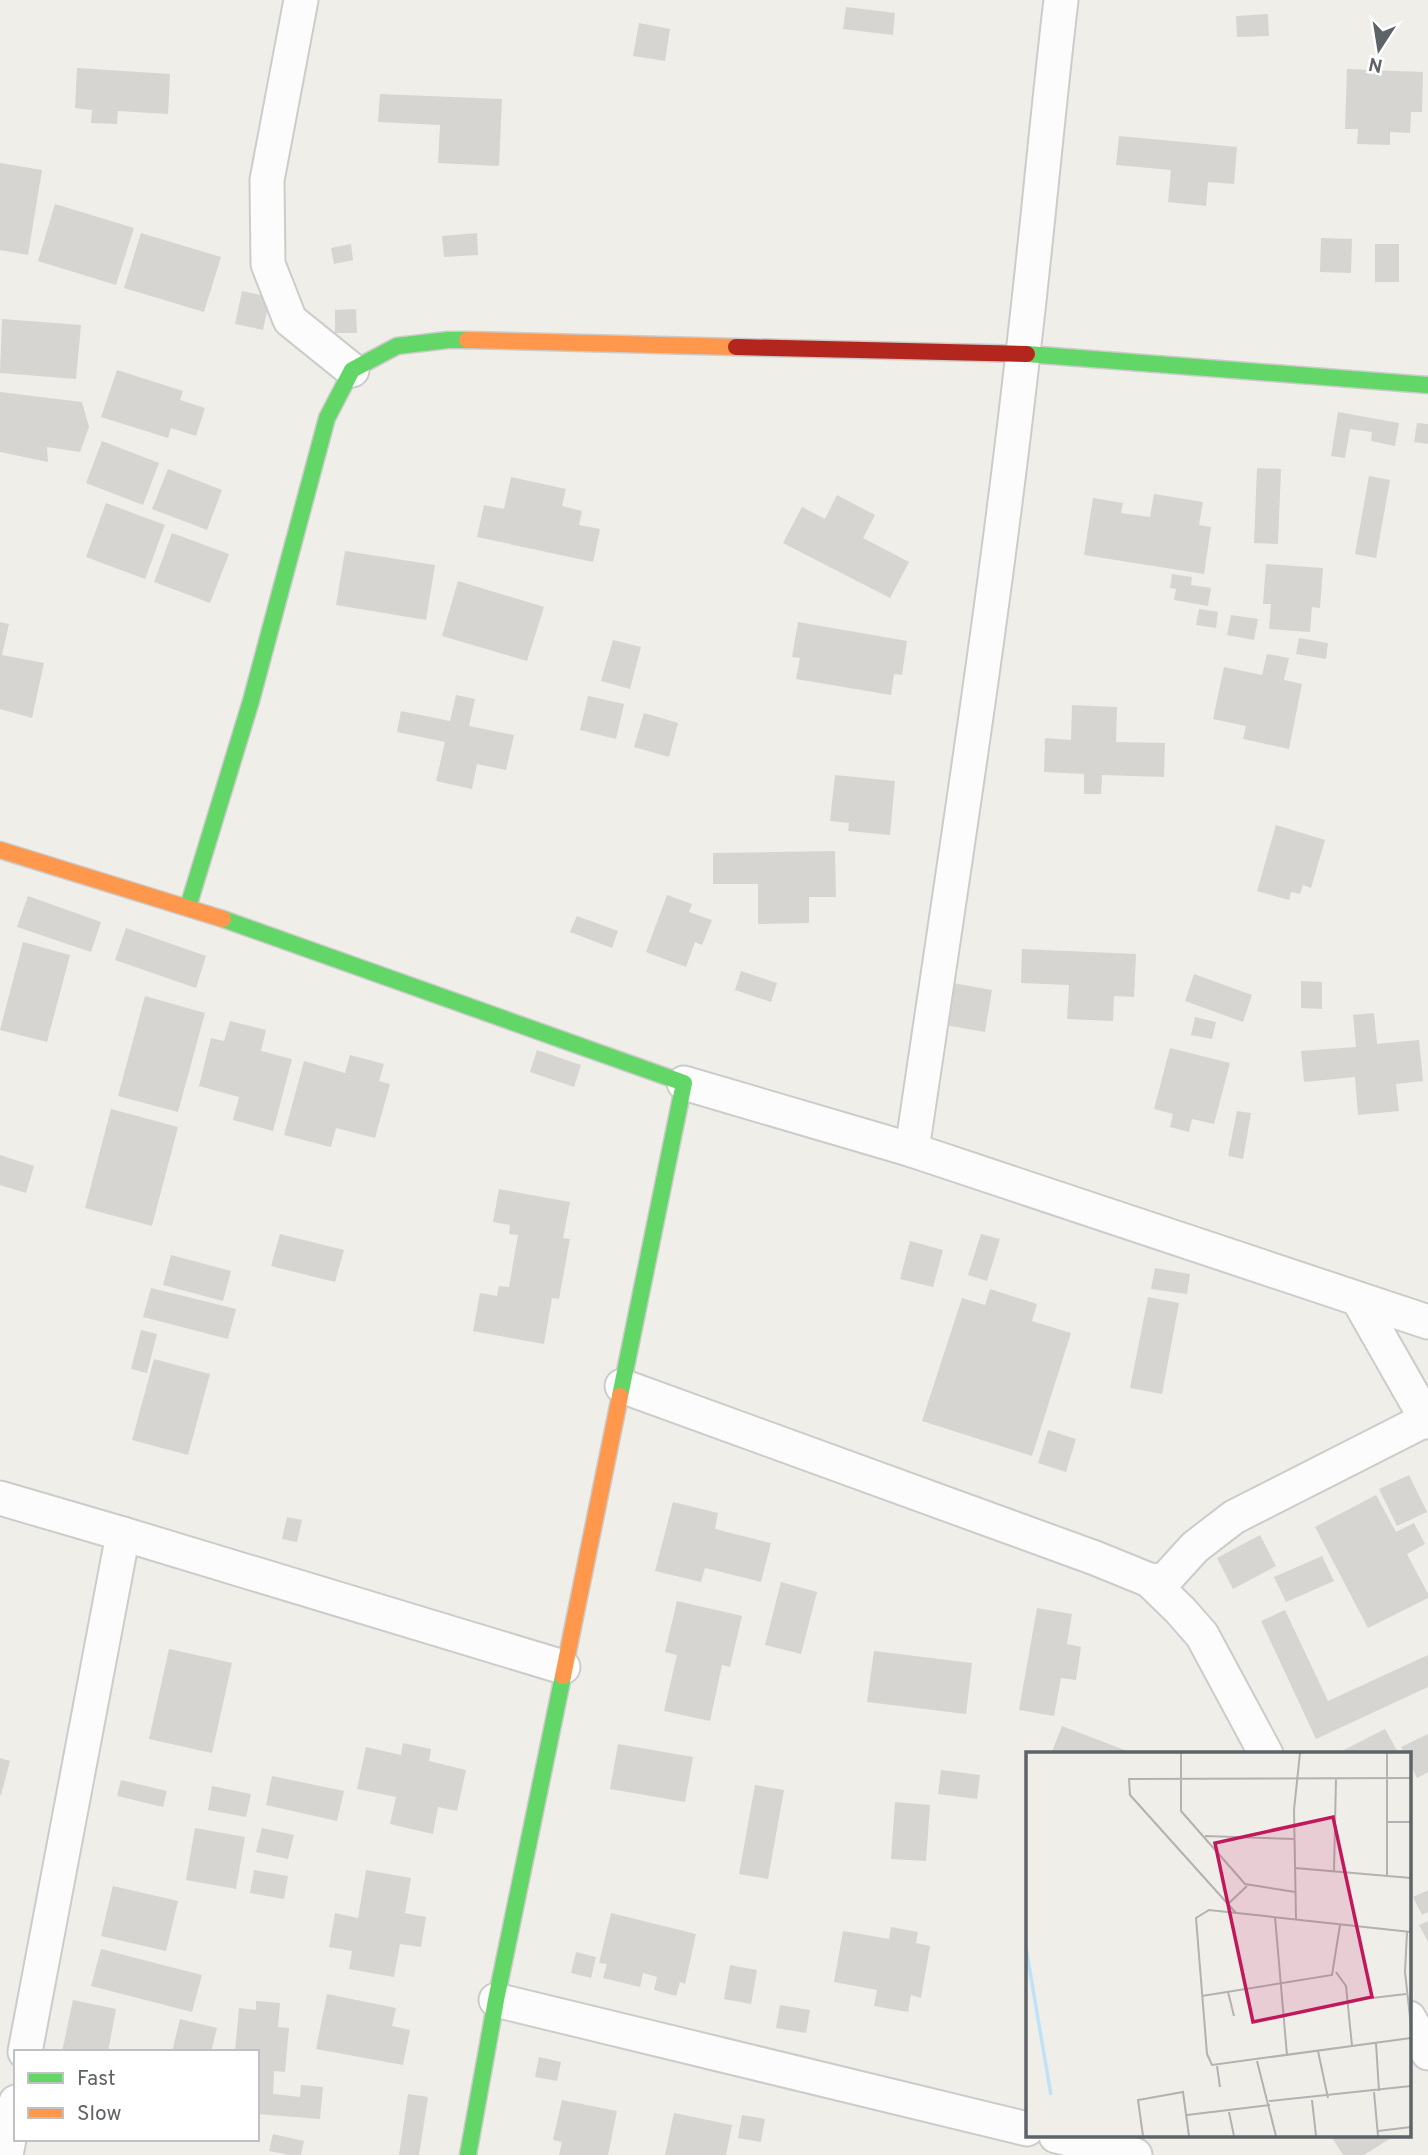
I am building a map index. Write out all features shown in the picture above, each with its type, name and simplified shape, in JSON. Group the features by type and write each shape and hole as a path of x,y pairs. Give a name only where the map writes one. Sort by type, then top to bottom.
{"street":[{"path":"301,0 267,180 268,264 290,320 352,370"},
{"path":"912,1150 976,715 1023,354 1061,0"},
{"path":"188,907 251,701 327,418 352,370 397,346 448,340 1023,354 1428,385"},
{"path":"0,850 188,907 684,1083 912,1150 1428,1322"},
{"path":"468,2155 496,2000 563,1667 684,1083"},
{"path":"622,1386 1149,1580 1164,1581 1195,1547 1234,1517 1427,1420 1358,1299"},
{"path":"0,1498 563,1667"},
{"path":"25,2050 123,1534"},
{"path":"1149,1580 1202,1635 1265,1752"},
{"path":"496,2000 1026,2129"},
{"path":"1410,2020 1428,2053"},
{"path":"6,2155 14,2113"},
{"path":"1064,2138 1135,2155"}],"building":[{"path":"846,7 895,13 893,35 843,29"},
{"path":"1268,14 1269,36 1237,37 1236,16"},
{"path":"639,23 670,29 665,61 633,56"},
{"path":"77,68 170,74 168,114 118,111 117,124 91,123 92,110 75,108"},
{"path":"1347,69 1423,72 1422,112 1411,112 1410,133 1390,132 1390,145 1357,144 1358,129 1345,129"},
{"path":"380,94 502,99 499,166 438,163 440,125 378,122"},
{"path":"1119,136 1237,147 1234,184 1208,182 1206,206 1168,202 1171,170 1116,165"},
{"path":"0,163 42,170 28,255 0,250"},
{"path":"55,204 134,228 116,285 38,261"},
{"path":"141,233 221,257 204,312 124,288"},
{"path":"477,233 478,255 444,257 442,236"},
{"path":"1321,238 1352,239 1351,273 1320,272"},
{"path":"351,244 353,260 334,264 331,248"},
{"path":"1375,244 1399,244 1399,282 1375,282"},
{"path":"242,291 270,297 263,330 235,324"},
{"path":"356,309 357,333 335,333 335,310"},
{"path":"2,319 81,325 76,379 0,373"},
{"path":"117,370 183,391 180,400 205,408 196,436 171,428 168,438 101,417"},
{"path":"0,392 82,402 89,427 80,452 47,447 48,462 0,452"},
{"path":"1338,412 1399,423 1395,446 1371,441 1372,432 1350,429 1345,458 1331,456"},
{"path":"1417,423 1428,424 1428,444 1414,442"},
{"path":"102,441 159,463 143,505 86,483"},
{"path":"1257,468 1281,469 1278,544 1254,543"},
{"path":"168,469 222,490 207,530 152,509"},
{"path":"1369,476 1390,480 1376,558 1355,554"},
{"path":"511,477 566,489 562,506 582,511 579,525 600,529 593,562 477,537 484,505 504,509"},
{"path":"1154,494 1203,502 1199,525 1211,527 1204,574 1084,555 1093,498 1123,503 1121,513 1150,517"},
{"path":"837,495 875,515 863,538 909,562 890,598 783,543 802,507 825,519"},
{"path":"106,503 165,525 145,579 86,557"},
{"path":"172,533 229,554 210,603 154,582"},
{"path":"345,551 435,565 426,620 336,605"},
{"path":"1266,564 1323,568 1320,608 1312,607 1310,632 1269,629 1271,604 1263,604"},
{"path":"1172,574 1192,577 1191,585 1211,588 1208,606 1174,600 1176,589 1170,588"},
{"path":"458,581 544,607 527,661 442,636"},
{"path":"1199,609 1218,612 1216,628 1196,625"},
{"path":"1231,615 1258,619 1254,640 1227,635"},
{"path":"0,622 9,624 2,655 44,663 32,718 0,709"},
{"path":"798,622 907,641 902,675 894,674 891,695 796,679 800,658 792,657"},
{"path":"1299,638 1328,643 1326,659 1296,654"},
{"path":"613,640 641,647 630,689 601,681"},
{"path":"1267,654 1289,658 1284,680 1302,684 1289,749 1243,739 1246,726 1213,719 1224,667 1262,675"},
{"path":"456,695 475,699 469,726 514,735 506,770 477,764 472,789 436,781 445,742 397,732 401,711 450,721"},
{"path":"588,696 624,704 616,739 580,730"},
{"path":"1072,705 1117,707 1116,742 1165,743 1164,777 1102,775 1101,794 1084,794 1084,774 1044,772 1045,738 1071,740"},
{"path":"644,713 678,723 669,757 634,747"},
{"path":"835,775 895,781 890,835 848,831 849,823 830,821"},
{"path":"1276,825 1325,840 1311,888 1303,885 1300,894 1291,892 1289,900 1257,891"},
{"path":"835,851 836,897 809,897 809,923 758,924 758,884 713,884 713,853"},
{"path":"667,895 692,904 689,912 712,920 702,945 695,942 686,967 646,952"},
{"path":"28,896 101,922 91,952 17,927"},
{"path":"577,916 618,931 612,948 570,932"},
{"path":"126,928 206,956 196,988 115,960"},
{"path":"23,942 70,955 47,1042 0,1030"},
{"path":"1022,949 1136,954 1134,997 1114,996 1113,1021 1067,1019 1069,985 1021,983"},
{"path":"741,971 777,983 771,1002 735,990"},
{"path":"1194,974 1252,995 1243,1022 1185,1001"},
{"path":"1301,981 1322,982 1322,1009 1301,1008"},
{"path":"947,982 992,990 985,1032 939,1024"},
{"path":"145,996 205,1013 178,1112 118,1096"},
{"path":"1374,1013 1377,1044 1419,1040 1423,1081 1396,1084 1399,1111 1358,1115 1355,1077 1304,1082 1301,1051 1356,1047 1353,1015"},
{"path":"1195,1017 1216,1022 1212,1039 1191,1035"},
{"path":"230,1021 266,1030 261,1051 292,1059 273,1131 233,1120 239,1097 199,1086 211,1038 224,1041"},
{"path":"1170,1048 1230,1063 1214,1124 1192,1119 1189,1132 1170,1127 1173,1114 1154,1109"},
{"path":"537,1050 581,1065 574,1087 530,1072"},
{"path":"350,1055 384,1064 379,1081 390,1084 375,1138 336,1128 331,1147 284,1135 304,1061 345,1073"},
{"path":"111,1109 178,1127 152,1226 85,1208"},
{"path":"1237,1111 1251,1113 1243,1159 1228,1156"},
{"path":"0,1155 34,1166 26,1193 0,1185"},
{"path":"499,1189 570,1202 563,1238 570,1239 559,1299 552,1298 544,1344 473,1331 480,1293 497,1296 499,1286 509,1287 518,1235 509,1234 510,1225 493,1222"},
{"path":"280,1234 344,1250 335,1282 271,1266"},
{"path":"981,1234 1000,1239 987,1281 968,1275"},
{"path":"910,1241 943,1250 933,1287 900,1279"},
{"path":"171,1255 231,1271 223,1301 163,1285"},
{"path":"1155,1268 1190,1274 1187,1294 1151,1289"},
{"path":"151,1288 236,1309 228,1339 143,1317"},
{"path":"990,1289 1037,1304 1032,1321 1071,1333 1032,1456 922,1421 962,1298 985,1305"},
{"path":"1148,1297 1179,1303 1162,1394 1130,1388"},
{"path":"141,1330 157,1334 147,1373 131,1369"},
{"path":"154,1359 210,1374 188,1455 132,1440"},
{"path":"1048,1430 1076,1439 1066,1472 1038,1463"},
{"path":"1409,1475 1427,1512 1397,1526 1379,1489"},
{"path":"1376,1495 1396,1532 1414,1523 1425,1544 1407,1554 1428,1598 1368,1628 1315,1527"},
{"path":"673,1502 718,1513 715,1529 771,1543 761,1582 705,1568 701,1582 655,1571"},
{"path":"287,1517 302,1520 297,1542 282,1539"},
{"path":"1260,1535 1276,1566 1233,1589 1217,1558"},
{"path":"1322,1556 1334,1581 1286,1602 1274,1577"},
{"path":"781,1582 817,1592 801,1654 765,1645"},
{"path":"677,1601 742,1616 730,1667 722,1665 710,1721 664,1711 677,1655 665,1652"},
{"path":"1037,1608 1072,1614 1067,1644 1081,1647 1076,1680 1061,1678 1054,1716 1019,1710"},
{"path":"1285,1610 1328,1701 1428,1655 1428,1687 1316,1739 1261,1621"},
{"path":"169,1649 232,1663 212,1753 149,1739"},
{"path":"874,1651 972,1663 966,1714 867,1702"},
{"path":"1062,1726 1130,1752 1052,1752"},
{"path":"1385,1729 1398,1752 1340,1752"},
{"path":"1428,1734 1428,1772 1417,1778 1410,1764 1410,1752 1404,1752 1401,1747"},
{"path":"403,1743 431,1749 429,1761 466,1770 457,1811 438,1807 433,1834 390,1824 396,1797 357,1789 366,1747 401,1755"},
{"path":"618,1744 693,1757 685,1802 610,1789"},
{"path":"0,1758 10,1761 1,1795 0,1795"},
{"path":"941,1770 980,1775 977,1799 938,1794"},
{"path":"272,1776 344,1791 337,1821 266,1805"},
{"path":"121,1780 167,1791 163,1807 117,1796"},
{"path":"755,1785 784,1790 768,1879 739,1874"},
{"path":"212,1786 251,1794 246,1817 208,1810"},
{"path":"895,1802 930,1805 926,1861 891,1859"},
{"path":"195,1828 245,1837 236,1889 186,1880"},
{"path":"262,1828 294,1835 288,1859 256,1852"},
{"path":"254,1870 288,1876 284,1899 250,1893"},
{"path":"366,1870 411,1878 405,1913 426,1917 421,1947 400,1944 394,1977 349,1969 352,1951 329,1947 335,1913 358,1918"},
{"path":"113,1886 178,1901 166,1951 101,1936"},
{"path":"1428,1890 1428,1912 1422,1915 1413,1897"},
{"path":"611,1913 696,1934 685,1984 680,1982 676,1996 654,1990 657,1977 643,1973 640,1987 603,1978 607,1964 599,1963"},
{"path":"1428,1921 1428,1942 1419,1925"},
{"path":"891,1927 918,1932 916,1943 930,1946 921,1998 911,1995 908,2012 874,2006 877,1990 834,1982 843,1931 889,1939"},
{"path":"101,1949 202,1975 192,2012 91,1986"},
{"path":"576,1952 596,1957 591,1978 571,1973"},
{"path":"730,1965 757,1970 751,2004 724,1999"},
{"path":"327,1994 396,2008 392,2026 410,2030 403,2065 316,2049"},
{"path":"73,2000 116,2009 108,2050 62,2050"},
{"path":"256,2001 280,2003 278,2027 289,2028 285,2072 274,2071 273,2094 300,2097 301,2085 323,2087 320,2119 259,2114 259,2050 235,2050 239,2008 256,2010"},
{"path":"780,2005 810,2010 806,2033 776,2028"},
{"path":"180,2019 217,2028 212,2050 172,2050"},
{"path":"539,2057 561,2062 557,2081 535,2077"},
{"path":"408,2094 428,2097 419,2155 399,2155"},
{"path":"562,2100 617,2111 608,2155 559,2155 562,2142 553,2140"},
{"path":"674,2113 732,2125 726,2155 665,2155"},
{"path":"742,2115 765,2119 761,2142 738,2138"},
{"path":"273,2134 304,2141 301,2155 269,2151"},
{"path":"1332,2138 1391,2138 1364,2155 1343,2155"}],"traffic: fast":[{"path":"188,907 251,701 327,418 352,370 397,346 467,340"},
{"path":"1027,354 1428,385"},
{"path":"223,919 684,1083 620,1396"},
{"path":"468,2155 496,2000 563,1676"}],"traffic: slow":[{"path":"467,340 736,347"},
{"path":"0,850 223,919"},
{"path":"563,1676 620,1396"}],"traffic: jam":[{"path":"736,347 1027,354"}]}
